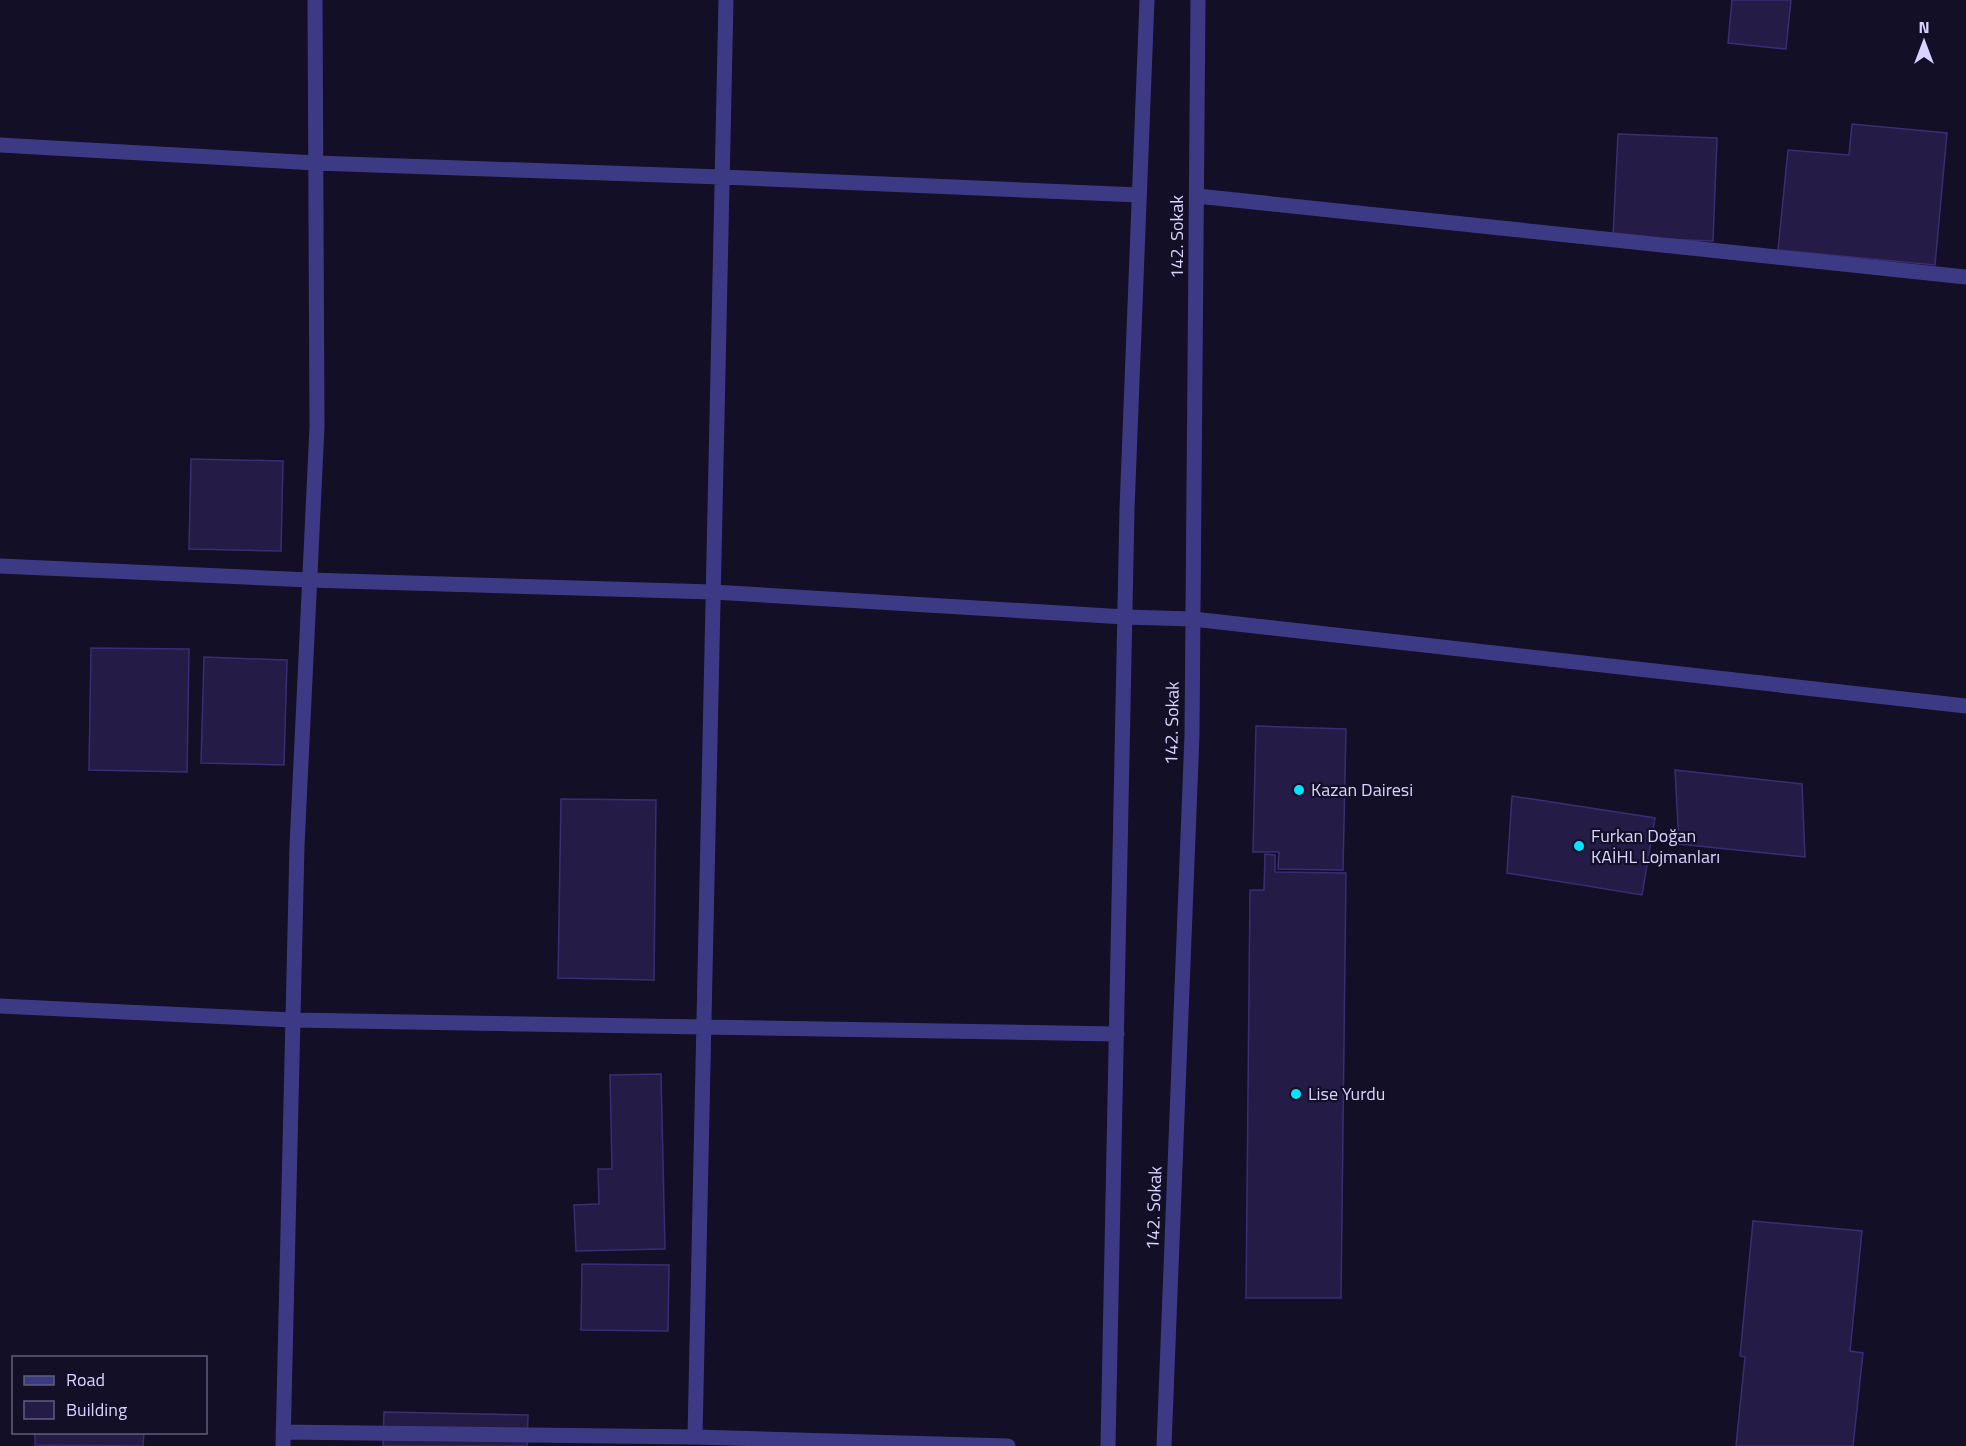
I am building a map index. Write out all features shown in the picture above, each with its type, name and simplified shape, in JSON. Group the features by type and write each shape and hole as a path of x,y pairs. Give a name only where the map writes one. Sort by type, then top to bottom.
{"street":[{"path":"315,0 317,427 297,846 283,1439 695,1437 1008,1446"},
{"path":"695,1437 726,0"},
{"path":"1108,1446 1127,509 1147,0"},
{"name":"142. Sokak","path":"1164,1446 1192,735 1198,0"},
{"path":"0,145 316,163 1139,195"},
{"path":"1197,196 1966,277"},
{"path":"0,566 309,580 713,592 1125,617 1193,619 1966,706"},
{"path":"0,1006 293,1020 1117,1034"}],"building":[{"path":"1732,0 1791,0 1786,49 1728,43"},
{"path":"1852,124 1947,133 1935,265 1778,250 1788,150 1849,155"},
{"path":"1618,134 1717,138 1713,241 1613,237"},
{"path":"191,459 283,461 281,551 189,549"},
{"path":"91,648 189,649 187,772 89,770"},
{"path":"204,657 287,660 284,765 201,763"},
{"name":"Kazan Dairesi","path":"1256,726 1346,729 1343,870 1278,869 1279,852 1253,852"},
{"name":"Furkan Doğan KAİHL Lojmanları","path":"1675,770 1802,784 1805,857 1679,844"},
{"name":"Furkan Doğan KAİHL Lojmanları","path":"1512,796 1655,818 1642,895 1507,873"},
{"path":"561,799 656,800 654,980 558,978"},
{"name":"Lise Yurdu","path":"1265,854 1275,855 1275,872 1346,873 1341,1298 1246,1298 1250,890 1264,890"},
{"path":"661,1074 665,1249 576,1251 574,1205 599,1204 598,1169 612,1169 610,1075"},
{"path":"1753,1221 1862,1231 1850,1351 1863,1353 1853,1446 1736,1446 1745,1357 1740,1356"},
{"path":"582,1264 669,1265 668,1331 581,1330"},
{"path":"384,1412 528,1415 527,1446 383,1446"},
{"path":"35,1434 144,1434 143,1446 35,1445"}],"place":[{"name":"Kazan Dairesi","path":"1299,790"},
{"name":"Furkan Doğan KAİHL Lojmanları","path":"1579,846"},
{"name":"Lise Yurdu","path":"1296,1094"}]}
